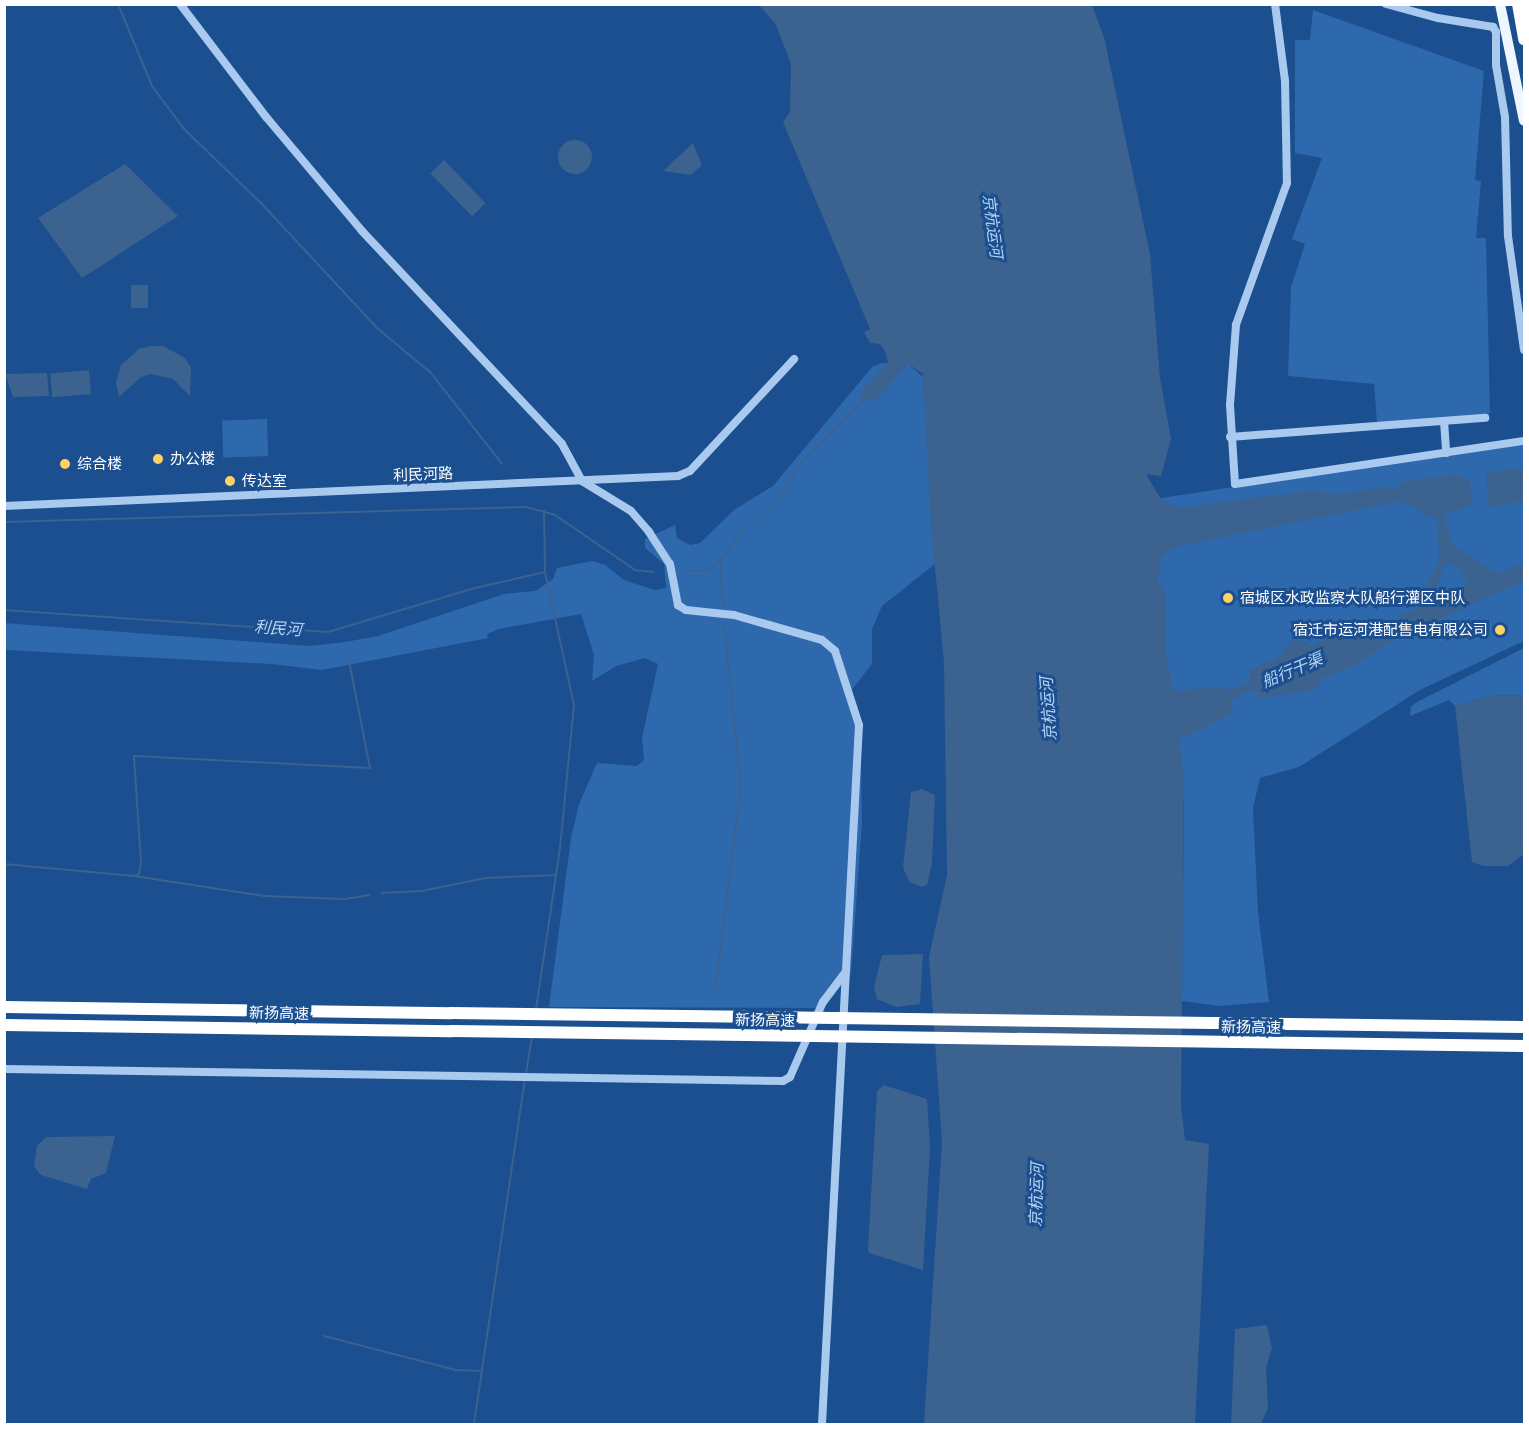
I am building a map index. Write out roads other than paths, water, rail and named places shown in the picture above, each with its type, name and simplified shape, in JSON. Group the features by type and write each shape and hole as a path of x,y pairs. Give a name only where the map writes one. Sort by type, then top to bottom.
{"highway":[{"path":"1519,8 1524,39"},
{"name":"新扬高速","path":"4,1007 1524,1027"},
{"name":"新扬高速","path":"4,1025 1524,1046"}],"main road":[{"path":"1500,4 1524,121"}],"street":[{"path":"180,4 267,118 362,231 562,444 582,481 631,511 649,532 670,564 678,605 686,610 734,615 811,637 835,651 853,697 859,725 822,1425"},
{"path":"1275,4 1285,81 1287,183 1236,325 1230,368 1230,437 1235,484 1524,441"},
{"path":"1386,4 1438,18 1493,27 1496,32 1496,65 1505,117 1508,236 1524,350"},
{"name":"利民河路","path":"4,506 678,476 690,471 794,359"},
{"path":"1230,437 1485,418"},
{"path":"1444,421 1446,453"},
{"path":"4,1069 500,1074 783,1081 790,1077 823,1002 846,972"}],"water":[{"path":"759,5 1092,5 1104,37 1150,254 1160,378 1171,439 1161,476 1146,474 1162,501 1178,508 1309,491 1341,494 1382,487 1395,489 1402,482 1456,474 1469,480 1473,497 1470,505 1444,515 1452,545 1497,573 1524,564 1524,581 1396,638 1355,665 1321,679 1316,690 1259,698 1256,691 1251,690 1231,701 1234,713 1179,740 1184,775 1181,1105 1185,1140 1209,1144 1195,1424 924,1424 942,1142 929,957 947,875 944,662 931,526 923,374 908,364 874,402 868,398 861,403 861,391 888,362 880,344 870,343 864,332 870,329 783,122 790,112 791,64 776,25","holes":["1396,502 1415,506 1425,516 1435,517 1438,524 1439,562 1426,587 1423,607 1398,616 1397,625 1347,632 1312,645 1296,639 1287,644 1280,657 1250,670 1249,683 1227,691 1225,687 1205,687 1173,692 1166,650 1166,596 1158,582 1161,557 1174,547","1450,563 1462,570 1467,584 1455,596 1442,601 1436,597 1436,589 1444,566"]},
{"path":"575,140 587,145 592,157 587,169 575,174 563,169 558,157 563,145"},
{"path":"693,143 702,165 691,175 663,171"},
{"path":"444,160 486,203 472,216 430,173"},
{"path":"125,164 178,216 82,278 38,218"},
{"path":"131,285 148,285 148,308 131,308"},
{"path":"163,346 185,358 191,368 190,396 173,379 151,374 141,377 119,397 116,383 121,365 139,349"},
{"path":"89,370 91,394 52,397 50,373"},
{"path":"47,373 49,396 13,397 5,374"},
{"path":"1524,468 1524,501 1488,507 1486,473"},
{"path":"1524,695 1524,854 1508,866 1484,866 1472,862 1455,706 1488,696"},
{"path":"922,789 935,795 932,864 927,885 922,887 910,882 903,868 911,792"},
{"path":"923,954 920,1004 896,1007 877,999 874,987 882,955"},
{"path":"884,1085 927,1099 930,1148 923,1270 869,1253 877,1091"},
{"path":"115,1136 106,1173 91,1179 87,1189 41,1175 34,1166 37,1146 46,1137"},
{"path":"1267,1325 1272,1348 1266,1368 1268,1408 1261,1424 1231,1424 1235,1329"}],"waterway":[{"path":"118,4 152,86 184,129 261,203 377,328 431,373 502,464"},
{"path":"686,571 707,571 720,560 740,533 772,506 798,467 861,403"},
{"path":"4,522 526,507 555,515 635,570 654,572"},
{"path":"536,1009 560,848 574,705 545,572 544,510"},
{"path":"720,560 723,607"},
{"name":"利民河","path":"4,610 328,632 471,589 545,572"},
{"path":"716,984 741,787 724,622"},
{"path":"134,876 139,874 141,862 134,756 370,768 349,661"},
{"path":"4,864 134,876 264,896 345,899 370,895"},
{"path":"382,893 422,891 486,878 556,875"},
{"path":"526,1074 532,1036"},
{"path":"474,1424 525,1080"},
{"path":"324,1336 455,1370 482,1371"}],"place":[{"name":"办公楼","path":"158,459"},
{"name":"综合楼","path":"65,464"},
{"name":"传达室","path":"230,481"},
{"name":"宿城区水政监察大队船行灌区中队","path":"1228,598"},
{"name":"宿迁市运河港配售电有限公司","path":"1500,630"}],"water label":[{"name":"京杭运河","path":"993,226"},
{"name":"船行干渠","path":"1292,670"},
{"name":"京杭运河","path":"1048,709"},
{"name":"京杭运河","path":"1036,1195"}]}
